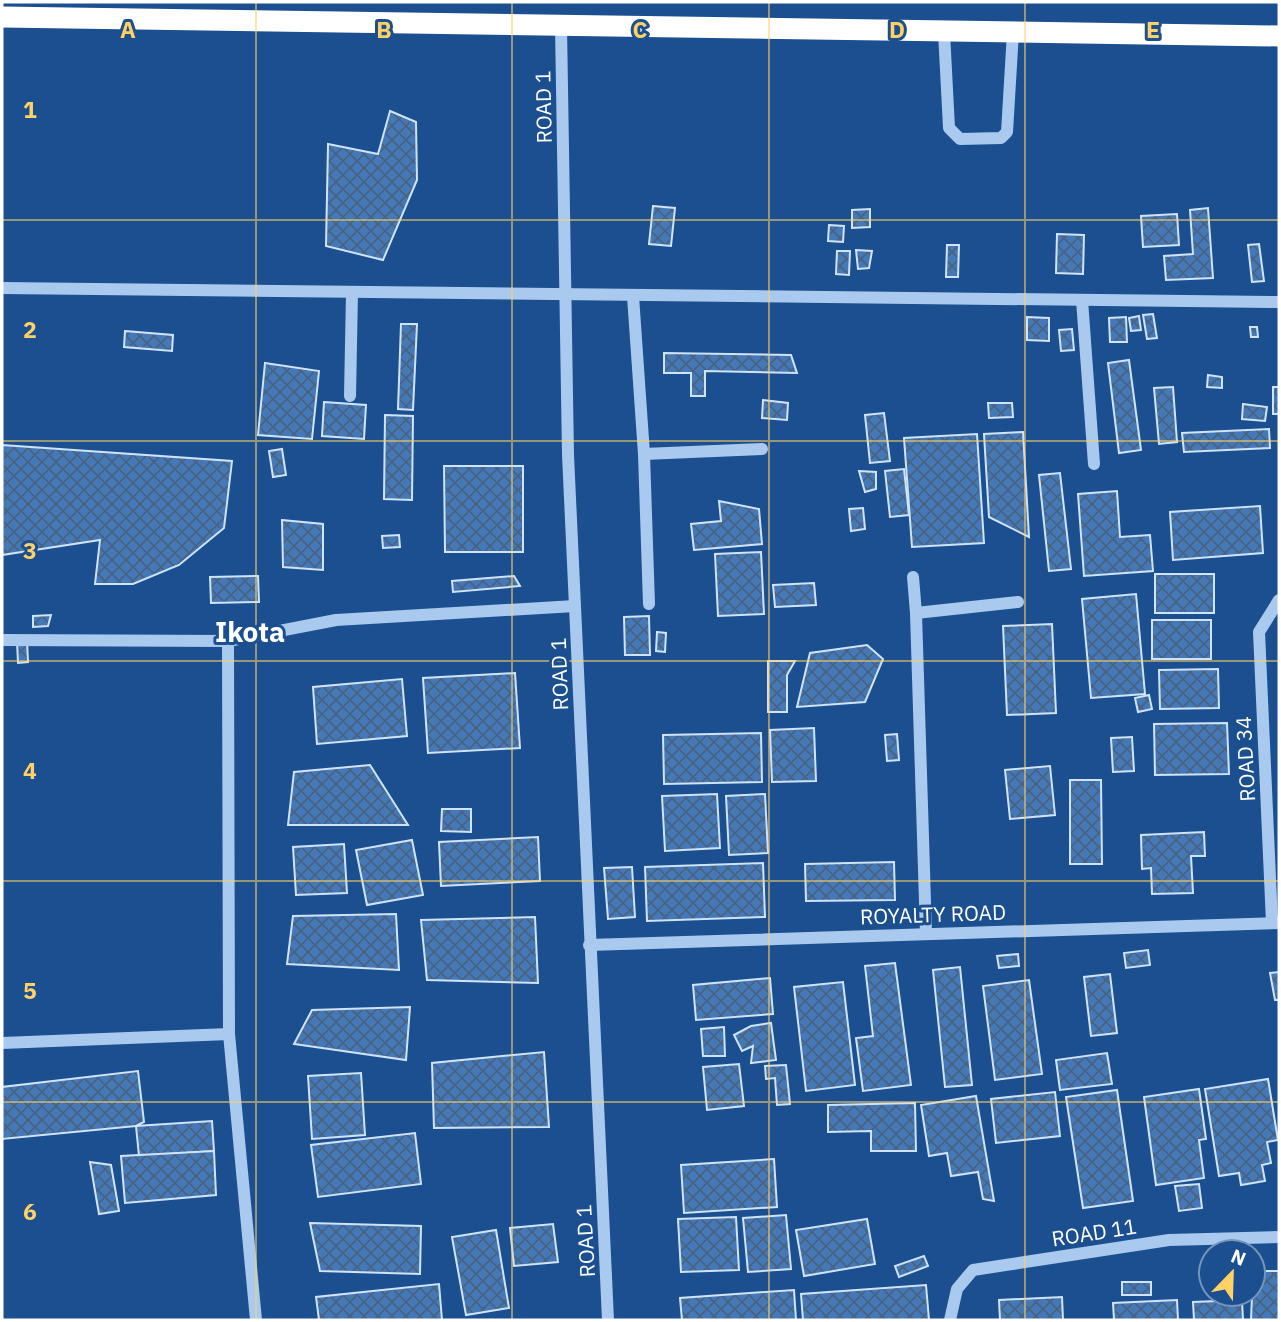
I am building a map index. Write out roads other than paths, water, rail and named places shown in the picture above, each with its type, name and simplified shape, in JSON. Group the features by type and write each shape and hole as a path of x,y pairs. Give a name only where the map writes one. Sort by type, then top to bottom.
{"highway":[{"path":"2,17 1279,36"}],"street":[{"name":"ROAD 1","path":"561,26 568,455 608,1320"},
{"path":"944,32 949,128 960,139 1001,138 1007,132 1013,32"},
{"path":"2,288 1279,302"},
{"path":"350,396 352,292"},
{"path":"633,296 644,454 649,604"},
{"path":"1082,300 1094,464"},
{"path":"644,454 762,449"},
{"path":"912,577 916,613 926,934"},
{"name":"ROAD 34","path":"1276,923 1259,632 1279,600"},
{"path":"916,613 1018,602"},
{"path":"2,639 228,641 336,620 575,606"},
{"path":"228,641 229,1034 256,1320"},
{"name":"ROYALTY ROAD","path":"589,945 1276,923"},
{"path":"2,1043 229,1034"},
{"name":"ROAD 11","path":"950,1320 957,1289 973,1270 1169,1240 1279,1237"}],"district":[{"name":"Ikota","path":"250,631"}]}
